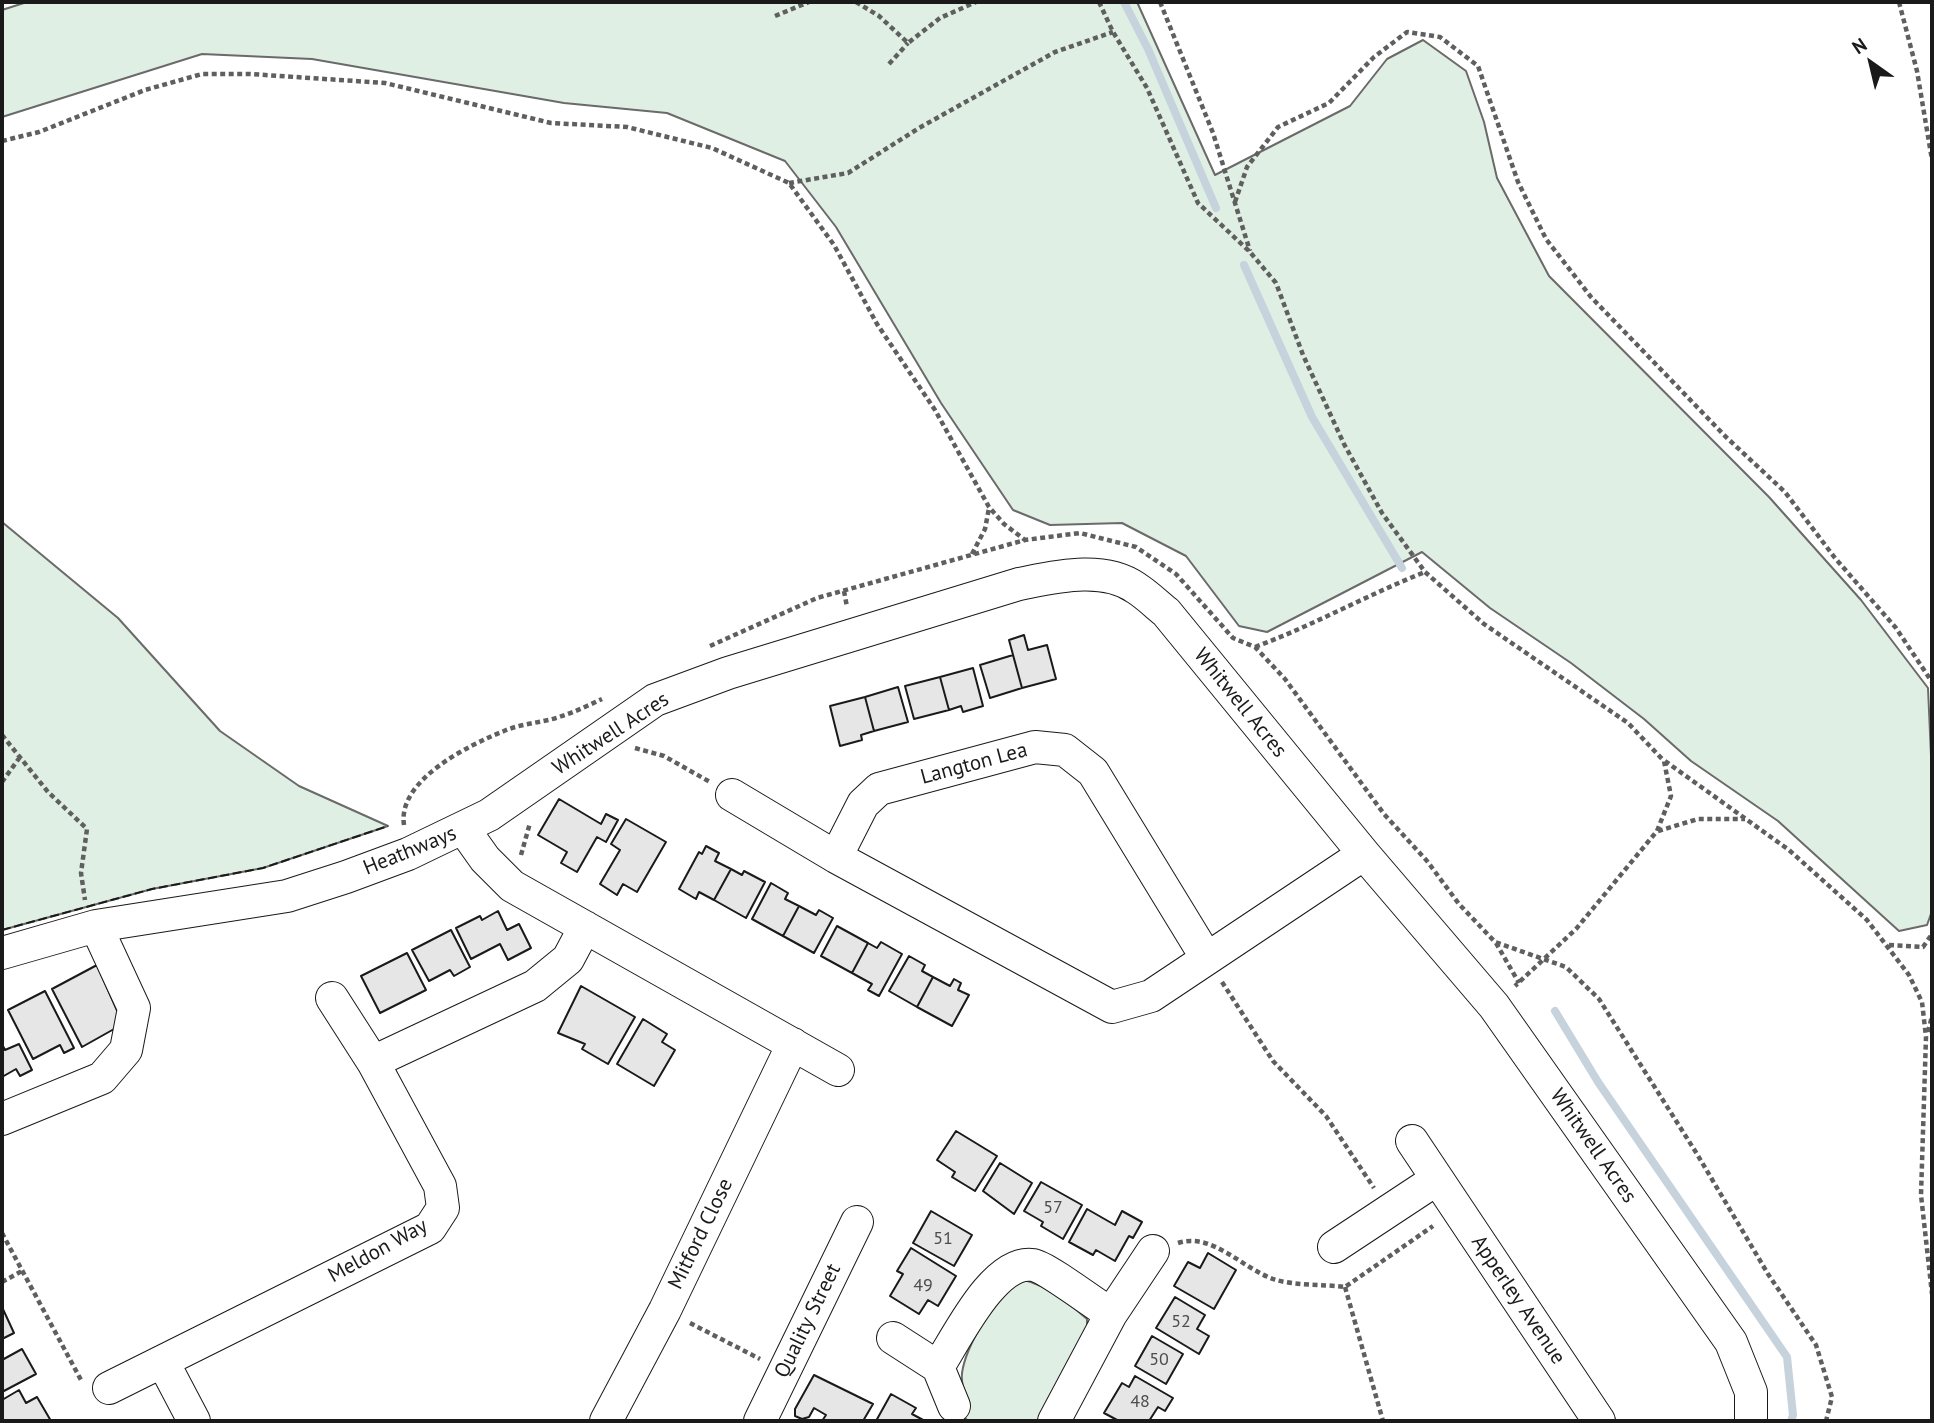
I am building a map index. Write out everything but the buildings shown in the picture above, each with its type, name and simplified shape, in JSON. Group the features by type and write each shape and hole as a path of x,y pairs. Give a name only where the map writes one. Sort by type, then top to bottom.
{"street":[{"name":"Whitwell Acres","path":"463,828 543,779 655,700 728,673 1019,584 1068,575 1107,577 1134,586 1166,612 1364,854 1494,1006 1731,1342 1751,1392 1751,1421"},
{"name":"Langton Lea","path":"836,857 863,804 879,789 1035,747 1065,750 1093,772 1206,957"},
{"path":"732,794 836,857 1112,1007 1151,996 1364,854"},
{"name":"Heathways","path":"2,953 96,926 287,896 408,854 463,828 485,859 512,886 838,1070"},
{"path":"2,1119 102,1078 126,1050 134,1008 96,926"},
{"path":"373,1062 535,986 568,959 585,928"},
{"name":"Meldon Way","path":"109,1388 430,1228 443,1208 439,1186 373,1062 332,998"},
{"name":"Mitford Close","path":"606,1421 665,1310 793,1044"},
{"name":"Apperley Avenue","path":"1412,1141 1599,1421"},
{"path":"1334,1247 1437,1179"},
{"name":"Quality Street","path":"760,1421 856,1222"},
{"path":"1054,1421 1111,1314 1153,1251"},
{"path":"938,1367 995,1280 1013,1266 1035,1265 1111,1314"},
{"path":"893,1338 938,1367 954,1406"},
{"path":"163,1362 194,1421"}],"path":[{"path":"775,16 809,2"},
{"path":"856,2 879,16 908,43"},
{"path":"889,64 908,43 940,18 976,2"},
{"path":"1099,2 1113,32 1147,88 1198,203 1250,252 1276,283 1303,355 1344,444 1382,513 1425,572 1484,624 1628,723 1664,761 1789,850 1836,891 1889,945 1922,1002 1926,1037 1921,1195 1932,1294"},
{"path":"1160,2 1213,133 1250,252"},
{"path":"1899,2 1917,71 1932,160"},
{"path":"789,183 848,173 919,128 1055,52 1113,32"},
{"path":"1235,202 1247,167 1278,127 1329,103 1374,57 1407,32 1440,37 1478,66 1518,182 1554,249 1591,297 1628,337 1785,492 1835,558 1896,628 1932,682"},
{"path":"2,141 40,132 145,90 202,74 304,76 385,83 551,123 626,127 712,148 789,183 834,244 877,324 935,410 989,507 1003,524 1025,540"},
{"path":"972,554 985,529 989,507"},
{"path":"705,648 817,598 1025,540 1080,533 1136,547 1176,574 1233,638 1255,647 1285,680 1384,814 1427,861 1459,904 1495,942 1519,983"},
{"path":"1255,647 1314,625 1376,591 1425,572"},
{"path":"408,854 402,815 421,779 462,751 505,730 561,716 607,696"},
{"path":"2,735 48,792 87,829 81,873 86,906 96,926"},
{"path":"598,738 664,756 732,794"},
{"path":"2,782 20,757"},
{"path":"1494,1006 1548,958 1657,831 1671,796 1664,761"},
{"path":"512,886 543,779"},
{"path":"1657,831 1698,819 1747,819"},
{"path":"1889,945 1923,947 1932,934"},
{"path":"1495,942 1548,958 1566,967 1599,999 1698,1154 1768,1274 1816,1345 1832,1397 1826,1421"},
{"path":"1206,957 1273,1060 1326,1116 1389,1211"},
{"path":"1926,1037 1932,1016"},
{"path":"2,1233 86,1389 109,1388"},
{"path":"2,1282 22,1271"},
{"path":"1345,1287 1383,1421"},
{"path":"665,1310 783,1371"}],"green space":[{"path":"27,2 1137,2 1215,175 1350,106 1387,59 1423,40 1466,71 1484,122 1497,178 1549,276 1769,497 1861,600 1928,688 1932,778 1932,911 1927,925 1899,931 1778,821 1691,761 1644,719 1571,663 1490,608 1422,552 1267,632 1239,626 1186,556 1122,523 1050,525 1013,510 941,403 836,227 785,161 667,113 564,103 312,59 202,54 2,117 2,10"},
{"path":"2,522 118,618 220,731 299,786 388,826 263,868 152,889 2,930"},
{"path":"1017,1279 1045,1288 1087,1319 1087,1340 1040,1421 969,1421 960,1415 965,1402 962,1373 969,1349 1000,1298"}],"waterway":[{"path":"1124,2 1148,49 1216,208"},
{"path":"1244,265 1312,417 1402,568"},
{"path":"1555,1011 1598,1082 1787,1357 1793,1415 1791,1421"}],"fence":[{"path":"2,930 152,889 263,868 388,826"}]}
